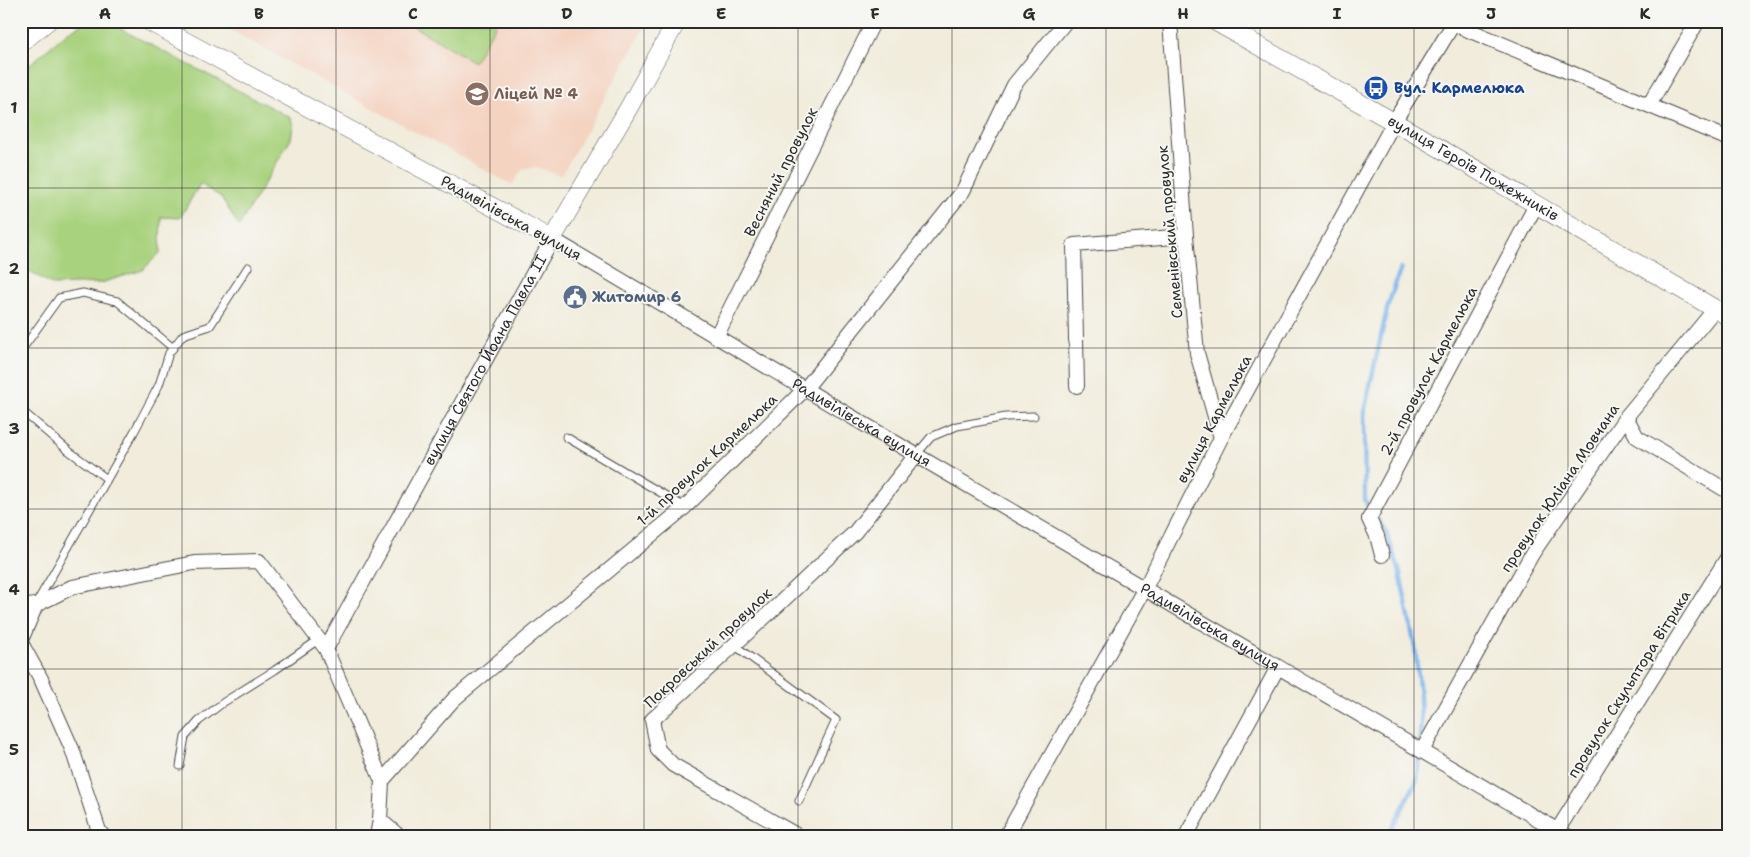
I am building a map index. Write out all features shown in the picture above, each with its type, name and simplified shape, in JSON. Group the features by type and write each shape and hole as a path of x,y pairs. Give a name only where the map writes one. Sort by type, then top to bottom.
{"street":[{"path":"21,43 48,21"},
{"name":"Радивілівська вулиця","path":"148,21 552,239 916,455 1562,833"},
{"name":"вулиця Святого Йоана Павла II","path":"322,644 677,21"},
{"name":"Весняний провулок","path":"716,337 874,21"},
{"name":"1-й провулок Кармелюка","path":"382,781 454,699 685,507 805,389 963,191 1014,85 1066,21"},
{"name":"Семенівський провулок","path":"1170,21 1197,353 1221,438"},
{"path":"1649,104 1698,21"},
{"path":"1454,23 1729,139"},
{"name":"вулиця Кармелюка","path":"1006,836 1145,588 1221,438 1394,122 1454,23"},
{"name":"вулиця Героїв Пожежників","path":"1224,24 1722,313"},
{"name":"2-й провулок Кармелюка","path":"1382,555 1377,536 1369,519 1536,205"},
{"path":"1076,386 1074,245 1186,236"},
{"name":"провулок Юліана Мовчана","path":"1422,752 1532,554 1626,417 1722,313"},
{"path":"1626,417 1637,437 1729,492"},
{"name":"Покровський провулок","path":"798,836 673,765 658,750 652,720 855,532 916,455"},
{"name":"провулок Скульптора Вітрика","path":"1562,833 1729,555"},
{"path":"21,607 36,605 72,587 194,563 259,562 322,644 382,781 380,820 377,836"},
{"path":"36,605 21,641 41,679 72,749 99,831 104,836"},
{"path":"1186,836 1278,667"},
{"path":"380,820 399,836"}],"lane":[{"path":"36,605 159,385 169,353 183,335 210,326 248,267"},
{"path":"21,351 59,298 83,293 118,301 173,348"},
{"path":"21,410 69,452 107,480"},
{"path":"916,455 931,436 957,426 1006,416 1034,416"},
{"path":"566,437 685,507"},
{"path":"180,766 184,737 198,721 275,670 322,644"},
{"path":"734,645 836,720 799,801"}],"shaded area":[{"name":"Ліцей № 4","path":"214,21 648,21 561,176 536,167 522,170 512,185"}],"green space":[{"path":"404,21 498,21 474,62"},
{"path":"98,22 113,25 291,118 293,125 291,139 239,226 221,197 200,184 180,218 161,217 160,253 143,270 101,283 53,285 21,266 21,72 68,32 82,24"}],"waterway":[{"path":"1388,836 1417,780 1421,722 1420,696 1415,647 1399,569 1386,532 1365,501 1364,412 1388,305 1401,268"}],"place":[{"name":"Вул. Кармелюка","path":"1376,88"},
{"name":"Ліцей № 4","path":"477,94"},
{"name":"Житомир 6","path":"575,297"}]}
